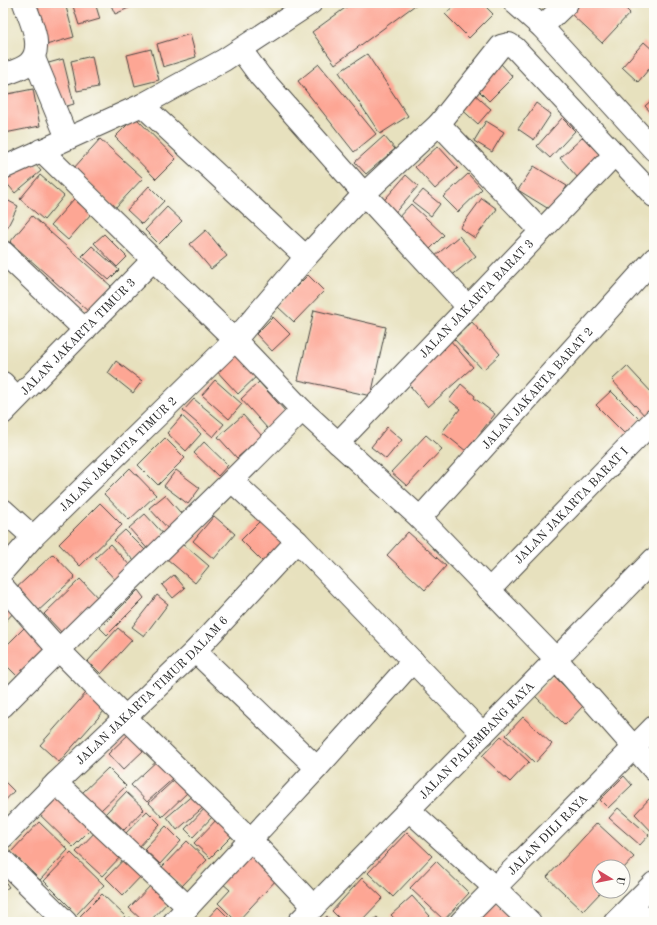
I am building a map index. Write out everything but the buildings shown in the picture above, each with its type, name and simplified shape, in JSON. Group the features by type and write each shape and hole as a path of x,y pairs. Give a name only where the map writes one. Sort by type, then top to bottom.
{"street":[{"path":"3,75 28,64 34,58 37,44 24,3"},
{"path":"3,168 142,105 241,50 311,3"},
{"path":"515,3 542,27 654,150"},
{"path":"542,27 567,3"},
{"name":"JALAN JAKARTA TIMUR 2","path":"3,571 33,537 235,340 306,257 364,194 439,124 501,46 509,44 515,48 615,154"},
{"path":"241,50 260,76 364,194 467,306"},
{"path":"34,58 67,138"},
{"path":"142,105 306,257"},
{"path":"439,124 541,231"},
{"path":"41,150 235,340 302,410 420,518 556,659 654,770"},
{"path":"615,154 654,196"},
{"name":"JALAN JAKARTA BARAT 3","path":"338,443 467,306 615,154"},
{"path":"3,252 85,330"},
{"name":"JALAN JAKARTA BARAT 2","path":"420,518 654,259"},
{"name":"JALAN JAKARTA TIMUR 3","path":"8,398 85,330 153,260"},
{"path":"3,706 233,482 302,410"},
{"name":"JALAN JAKARTA BARAT I","path":"489,590 654,420"},
{"path":"233,482 297,542 414,661 483,734"},
{"path":"3,510 33,537"},
{"name":"JALAN JAKARTA TIMUR DALAM 6","path":"3,837 56,783 195,651 297,542"},
{"name":"JALAN PALEMBANG RAYA","path":"299,922 654,559"},
{"path":"3,587 59,650 126,718 250,839 314,907"},
{"path":"195,651 317,768"},
{"path":"56,783 181,915 414,661"},
{"name":"JALAN DILI RAYA","path":"461,922 654,727"},
{"path":"409,810 530,922"},
{"path":"3,860 66,922"},
{"path":"615,922 654,883"},
{"path":"632,905 648,922"}]}
